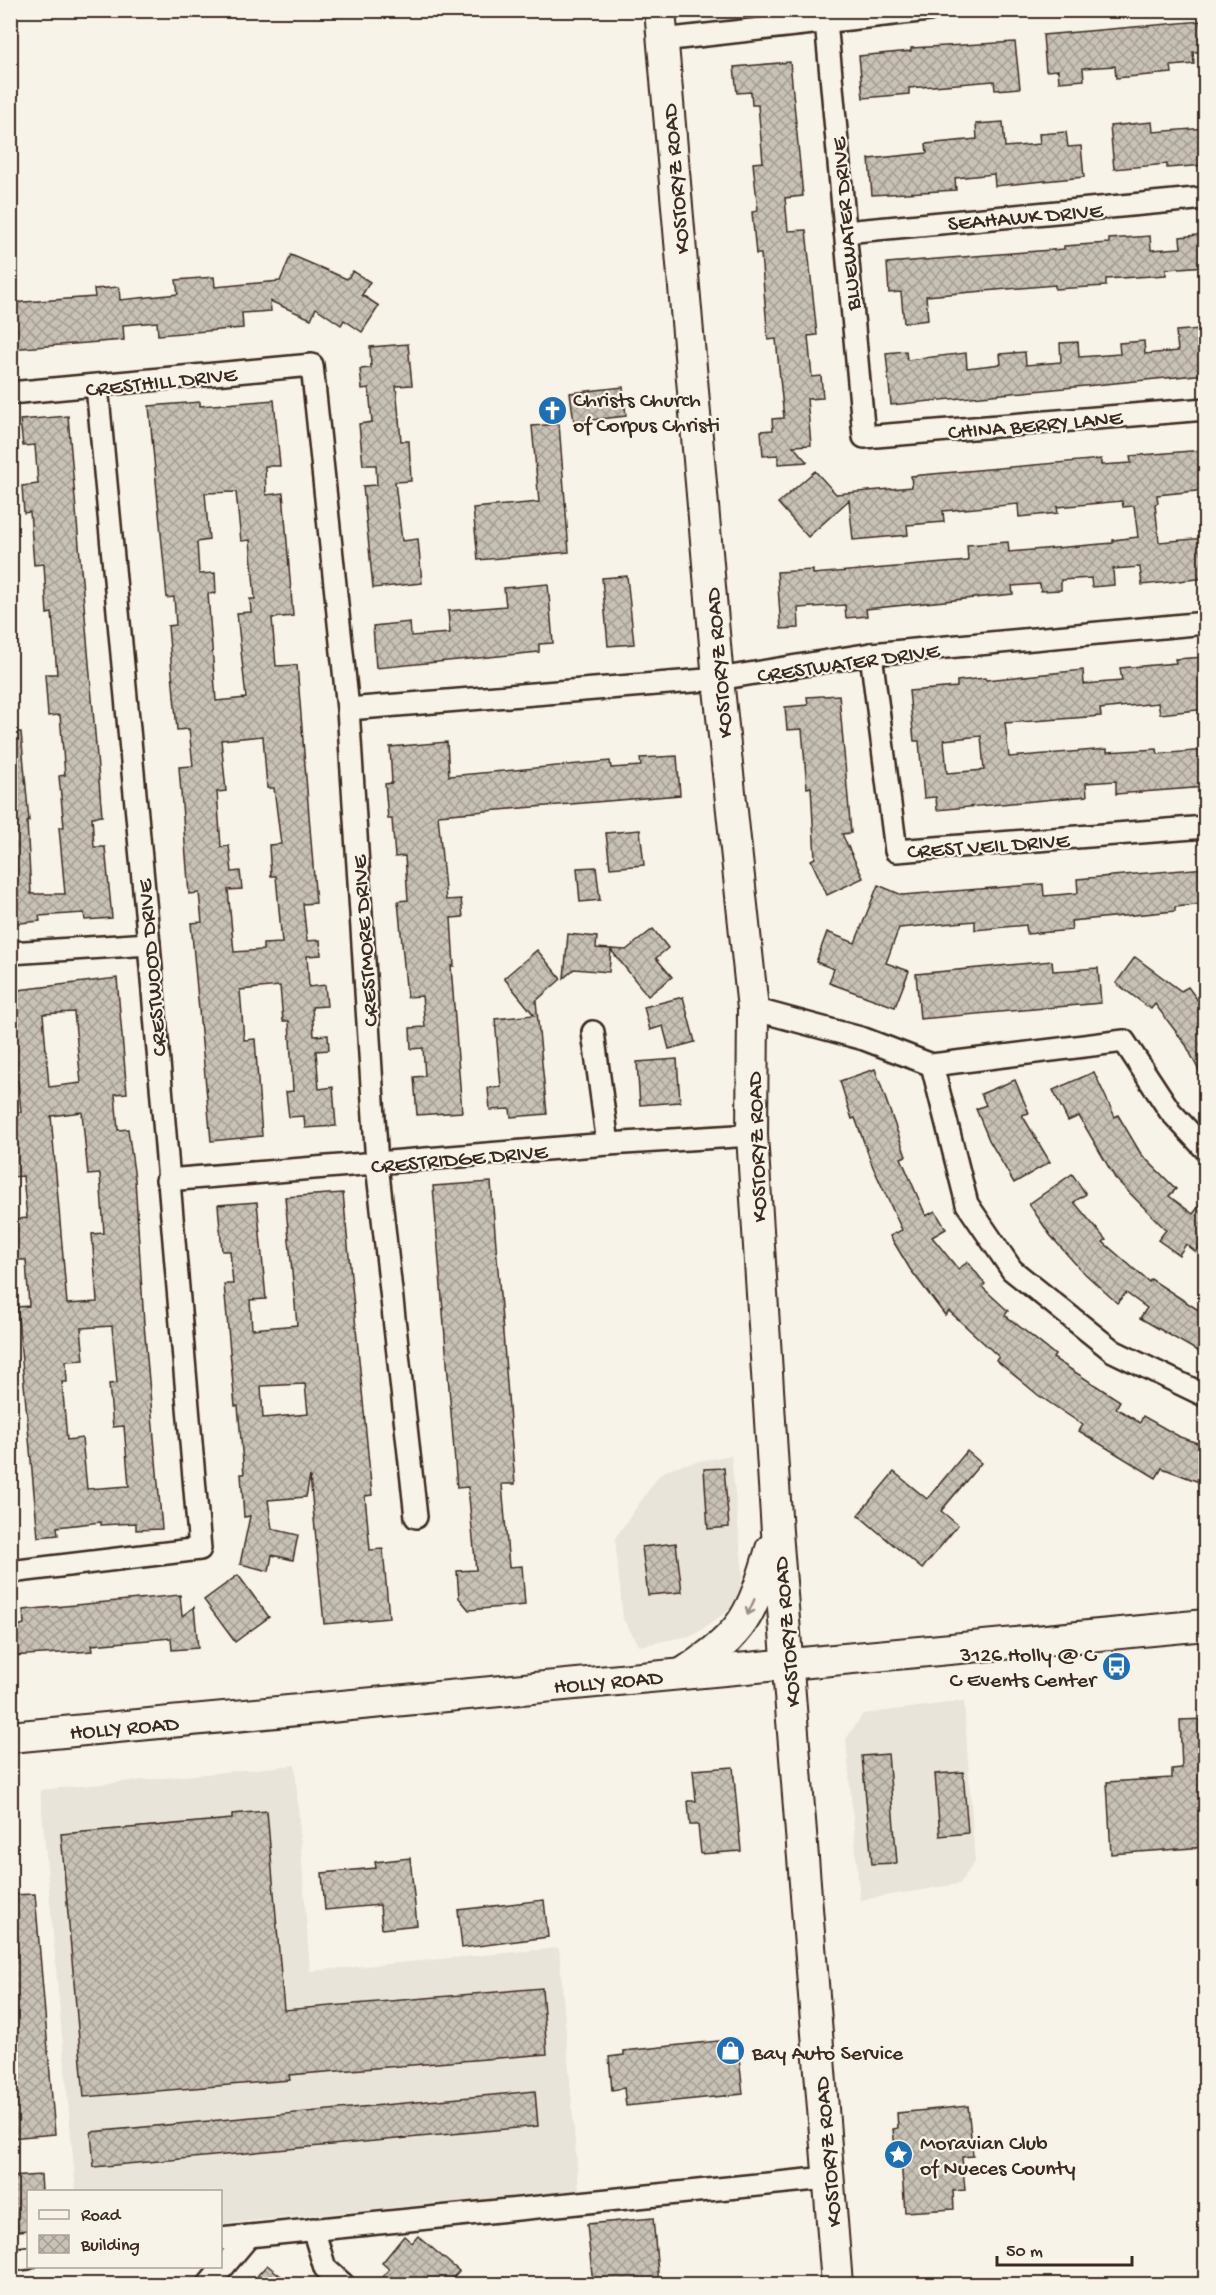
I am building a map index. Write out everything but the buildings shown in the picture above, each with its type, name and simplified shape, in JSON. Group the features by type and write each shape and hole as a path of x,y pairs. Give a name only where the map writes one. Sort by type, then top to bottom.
{"main road":[{"name":"KOSTORYZ ROAD","path":"660,10 718,679 753,1009 752,1136 777,1532 837,2284"},
{"path":"684,1673 727,1641 746,1618 759,1591 777,1532"},
{"name":"HOLLY ROAD","path":"10,1737 1206,1625"}],"street":[{"path":"662,40 826,16 929,10"},
{"name":"BLUEWATER DRIVE","path":"826,16 864,437"},
{"name":"SEAHAWK DRIVE","path":"845,232 1206,198"},
{"name":"CRESTHILL DRIVE","path":"10,393 312,364"},
{"name":"CRESTMORE DRIVE","path":"312,364 348,709 377,1164 416,1516"},
{"name":"CRESTWOOD DRIVE","path":"10,1572 200,1549 167,1180 149,944 97,386"},
{"name":"CHINA BERRY LANE","path":"864,437 1206,409"},
{"name":"CRESTWATER DRIVE","path":"348,709 718,679 871,654 1206,623"},
{"name":"CREST VEIL DRIVE","path":"871,654 896,851 1206,827"},
{"path":"10,953 149,944"},
{"path":"753,1009 864,1039 932,1065 1124,1041 1170,1111 1206,1150"},
{"path":"593,1032 608,1144"},
{"path":"932,1065 967,1204 1012,1270 1113,1351 1206,1396"},
{"name":"CRESTRIDGE DRIVE","path":"167,1180 608,1144 752,1136"},
{"path":"222,2239 827,2178"},
{"path":"313,2229 325,2268 343,2284"},
{"path":"209,2284 249,2236"},
{"path":"10,2259 27,2258"}],"shaded area":[{"path":"731,1455 743,1574 736,1605 694,1635 639,1646 623,1619 615,1538 660,1474 676,1466"},
{"path":"964,1701 975,1862 959,1884 860,1900 846,1739 863,1714"},
{"path":"295,1765 310,1971 559,1948 579,2190 222,2224 222,2190 76,2190 40,1790"}],"place":[{"name":"Christs Church of Corpus Christi","path":"552,411"},
{"name":"3126 Holly @ C C Events Center","path":"1117,1666"},
{"name":"Bay Auto Service","path":"731,2051"},
{"name":"Moravian Club of Nueces County","path":"899,2154"}]}
